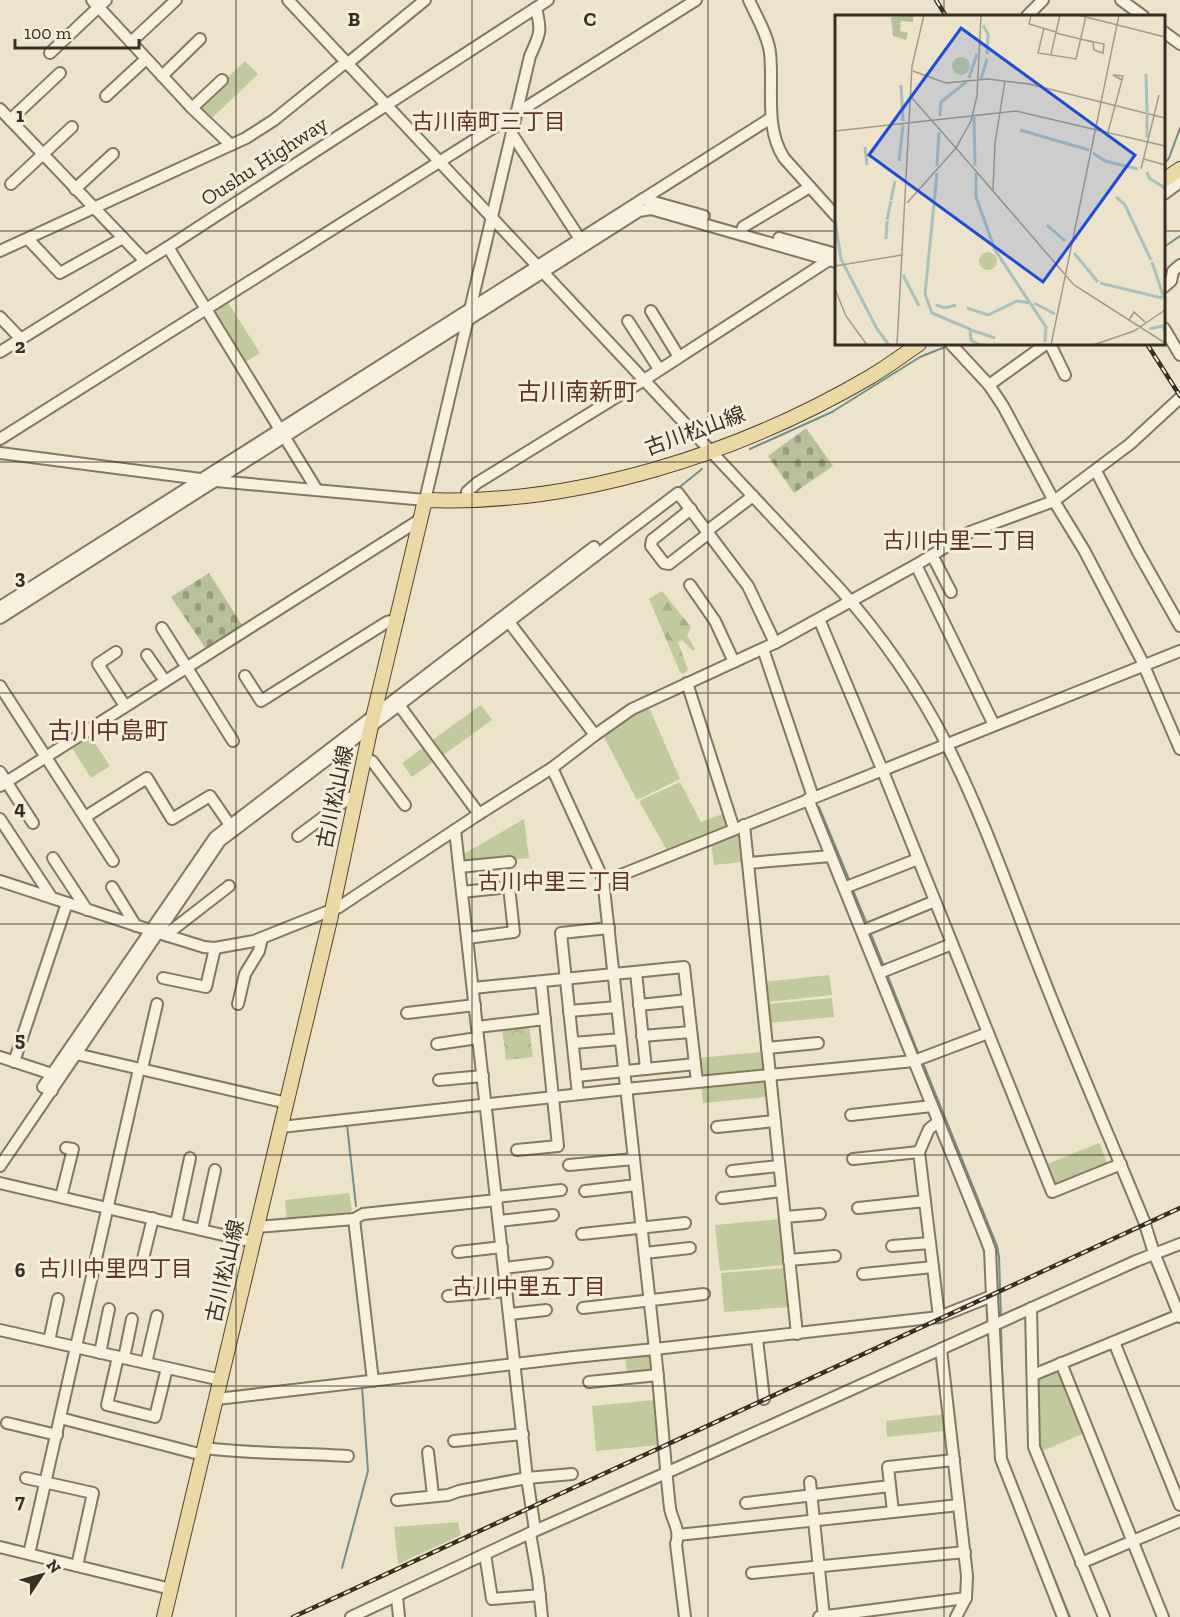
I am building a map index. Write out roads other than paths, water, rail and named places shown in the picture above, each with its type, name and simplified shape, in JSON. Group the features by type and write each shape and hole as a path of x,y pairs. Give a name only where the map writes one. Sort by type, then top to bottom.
{"main road":[{"path":"1165,180 1180,173"},
{"name":"古川松山線","path":"164,1617 333,908 373,719 425,500 466,501 582,487 659,469 736,442 840,394 918,345"}],"street":[{"path":"131,42 176,0"},
{"path":"288,0 388,104 851,602 889,651 946,744 969,792 1046,987 1144,1221 1154,1253 1180,1316 1033,1375"},
{"path":"0,251 231,145 274,120 425,0"},
{"name":"Oushu Highway","path":"0,352 168,247 549,0"},
{"path":"0,439 696,0"},
{"path":"749,0 768,44 771,118 773,138 777,148 835,214"},
{"path":"1028,15 1043,0"},
{"path":"1121,0 1142,15"},
{"path":"50,53 99,2 146,59 231,145"},
{"path":"0,453 216,481 425,500 530,56 540,34 536,8"},
{"path":"1165,33 1180,44"},
{"path":"162,76 200,39"},
{"path":"106,96 146,59"},
{"path":"10,120 60,73"},
{"path":"192,108 222,80"},
{"path":"0,109 145,261"},
{"path":"0,618 32,592 120,536 216,481 282,433 470,308 540,269 616,221 643,199 771,118"},
{"path":"11,184 72,128"},
{"path":"512,134 580,239"},
{"path":"75,189 113,154"},
{"path":"1165,193 1180,173"},
{"path":"120,536 201,479 282,433 467,321 580,239 639,211 651,209 742,231 810,187"},
{"path":"643,199 834,259"},
{"path":"28,239 60,273 123,238"},
{"path":"168,247 317,490"},
{"path":"466,501 467,492 477,483 834,259"},
{"path":"1165,286 1171,281 1173,271 1180,265"},
{"path":"651,311 679,357"},
{"path":"0,317 21,339"},
{"path":"628,321 659,369"},
{"path":"1165,330 1180,355"},
{"path":"952,345 989,385 1003,406 1054,501 1084,550 1144,665 1180,749"},
{"path":"989,385 1047,345"},
{"path":"1049,345 1065,375"},
{"path":"0,881 157,933 215,948 234,946 262,938 339,907 552,768 632,709 775,643 916,565 970,532 1054,501 1096,471 1149,428 1180,398"},
{"path":"1096,471 1180,626"},
{"path":"0,1166 49,1089 76,1054 157,933 169,910 231,827 520,608 678,493 748,586 775,643"},
{"path":"691,510 652,540 651,546 664,563 669,564 753,496"},
{"path":"33,824 2,780 45,757 421,519"},
{"path":"481,638 509,621 520,608 594,547"},
{"path":"932,555 951,592"},
{"path":"916,565 994,725"},
{"path":"690,585 715,621 734,662"},
{"path":"0,607 32,592"},
{"path":"245,676 261,701 387,622 398,619"},
{"path":"819,619 882,769 1052,1192 1121,1164"},
{"path":"509,621 595,735"},
{"path":"162,628 234,741"},
{"path":"763,649 810,798 831,856 849,886 867,929 919,1060 938,1122 990,1250 992,1296 998,1323 1001,1459 1063,1617"},
{"path":"603,879 616,877 1180,651"},
{"path":"116,652 98,664 125,706"},
{"path":"147,655 165,681"},
{"path":"687,683 739,827 748,863 797,1334"},
{"path":"0,686 113,861"},
{"path":"373,719 399,705 411,691"},
{"path":"399,705 480,814"},
{"path":"364,759 372,761 405,805"},
{"path":"552,768 603,879 658,1375 666,1473 671,1515 677,1526 676,1544 685,1617"},
{"path":"85,817 147,778 172,819 210,796 231,827"},
{"path":"298,836 349,798 356,797"},
{"path":"0,819 52,898"},
{"path":"455,830 542,1617"},
{"path":"748,863 831,856"},
{"path":"53,858 87,910"},
{"path":"849,886 918,859"},
{"path":"459,867 510,862"},
{"path":"49,1089 43,1086 157,933 171,931 229,886"},
{"path":"112,887 136,926"},
{"path":"462,892 508,887 514,932 467,938"},
{"path":"867,929 935,901"},
{"path":"14,1062 67,903"},
{"path":"578,1094 561,933 609,928"},
{"path":"238,1004 245,974 259,951 262,938"},
{"path":"883,971 952,944"},
{"path":"163,978 206,987 215,948"},
{"path":"473,988 684,967 697,1082"},
{"path":"636,972 646,1069"},
{"path":"517,1150 558,1146 541,981"},
{"path":"639,1005 688,1000"},
{"path":"29,1554 157,1004"},
{"path":"407,1013 475,1005"},
{"path":"569,1011 617,1007"},
{"path":"437,1044 478,1032 545,1019"},
{"path":"642,1036 691,1032"},
{"path":"281,1127 578,1094 919,1060 988,1034"},
{"path":"573,1043 621,1039"},
{"path":"767,1048 818,1044"},
{"path":"76,1054 287,1103"},
{"path":"0,1057 52,1074"},
{"path":"576,1076 695,1064"},
{"path":"439,1080 483,1076"},
{"path":"851,1115 932,1106"},
{"path":"717,1127 775,1121"},
{"path":"938,1122 929,1129 919,1152 939,1317"},
{"path":"61,1197 73,1149 66,1148"},
{"path":"853,1159 919,1152"},
{"path":"176,1224 190,1158"},
{"path":"569,1165 634,1160"},
{"path":"732,1172 779,1166"},
{"path":"202,1230 215,1170"},
{"path":"0,1183 253,1242"},
{"path":"585,1191 637,1185"},
{"path":"257,1227 354,1219 363,1214 561,1190"},
{"path":"722,1198 782,1191"},
{"path":"858,1208 924,1201"},
{"path":"785,1217 819,1214"},
{"path":"499,1221 554,1215"},
{"path":"140,1270 153,1218"},
{"path":"354,1219 373,1380"},
{"path":"582,1234 686,1223"},
{"path":"892,1246 930,1243"},
{"path":"351,1617 533,1532 1154,1253 1180,1244"},
{"path":"458,1252 502,1248"},
{"path":"645,1253 690,1248"},
{"path":"789,1260 835,1256"},
{"path":"504,1268 547,1263"},
{"path":"863,1274 933,1267"},
{"path":"448,1296 507,1292"},
{"path":"583,1308 704,1294"},
{"path":"217,1399 939,1317 992,1296"},
{"path":"49,1341 58,1299"},
{"path":"1031,1308 1034,1447 1104,1617"},
{"path":"100,1353 109,1309"},
{"path":"510,1314 546,1310"},
{"path":"146,1363 158,1316"},
{"path":"132,1319 107,1405 155,1417 167,1368"},
{"path":"0,1330 221,1380"},
{"path":"757,1339 764,1399"},
{"path":"1114,1342 1180,1505"},
{"path":"941,1349 967,1576 966,1598 956,1617"},
{"path":"1061,1364 1163,1617"},
{"path":"589,1382 658,1375"},
{"path":"60,1419 204,1451 348,1456"},
{"path":"7,1423 57,1435"},
{"path":"454,1441 523,1434"},
{"path":"428,1452 433,1495"},
{"path":"893,1512 888,1467 954,1460"},
{"path":"397,1500 448,1495 527,1478 572,1474"},
{"path":"27,1478 93,1493 77,1566"},
{"path":"810,1482 824,1617"},
{"path":"746,1503 890,1486"},
{"path":"678,1535 959,1505"},
{"path":"1082,1563 1180,1521"},
{"path":"0,1547 171,1589"},
{"path":"752,1573 964,1552"},
{"path":"485,1554 492,1599 540,1595"},
{"path":"397,1597 399,1617"},
{"path":"819,1617 966,1598"}],"waterway":[{"path":"1165,163 1180,128"},
{"path":"1165,246 1180,236"},
{"path":"750,449 832,412 920,357 945,347"},
{"path":"676,490 702,469"},
{"path":"819,807 850,882"},
{"path":"852,888 867,924"},
{"path":"870,932 885,969"},
{"path":"887,974 919,1055"},
{"path":"923,1063 997,1246 1001,1318"},
{"path":"347,1125 356,1206"},
{"path":"1001,1327 1003,1405"},
{"path":"342,1568 368,1471 362,1386"},
{"path":"1032,1523 1070,1617"}],"railway":[{"path":"936,0 945,15"},
{"path":"1148,345 1180,396"},
{"path":"293,1617 1180,1208"}],"district":[{"name":"古川南町三丁目","path":"489,121"},
{"name":"古川南新町","path":"577,392"},
{"name":"古川中里二丁目","path":"960,540"},
{"name":"古川中島町","path":"108,731"},
{"name":"古川中里三丁目","path":"555,881"},
{"name":"古川中里四丁目","path":"116,1268"},
{"name":"古川中里五丁目","path":"529,1286"}]}
